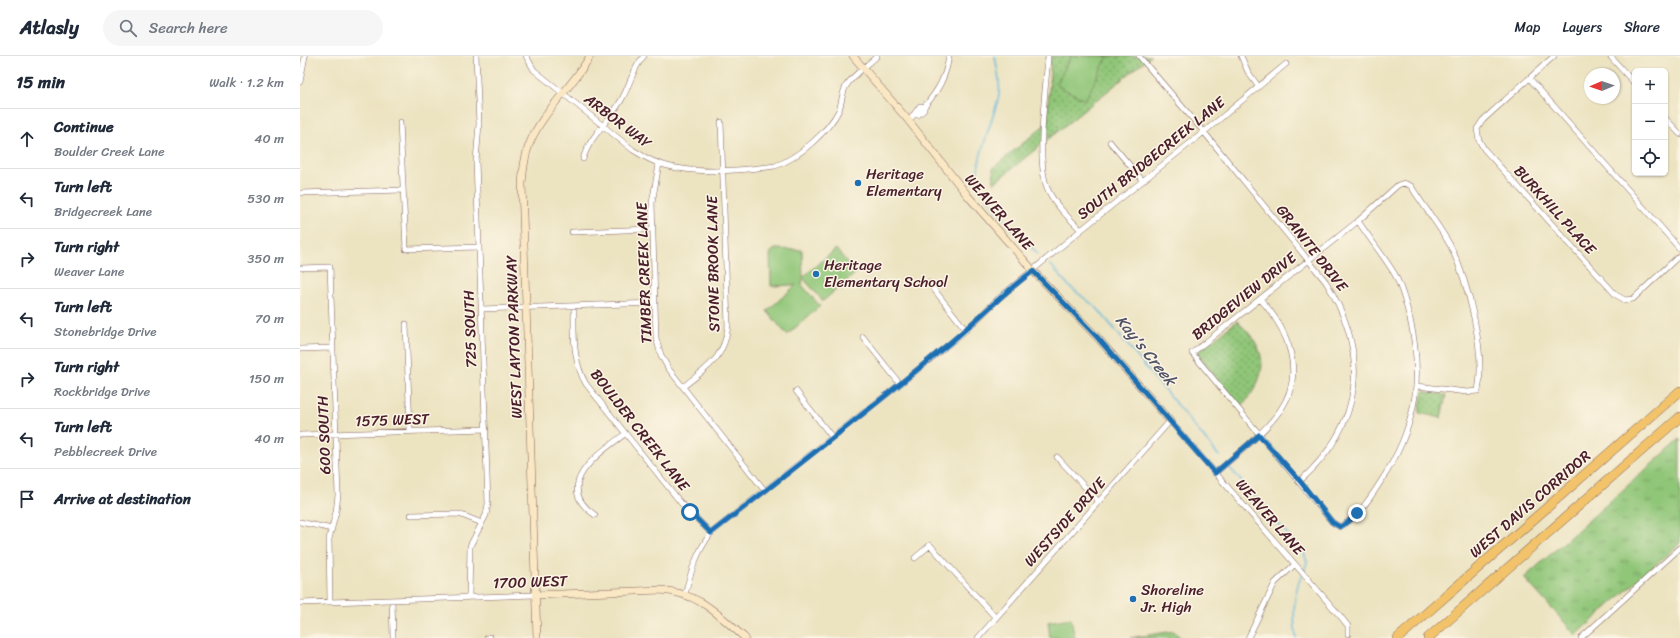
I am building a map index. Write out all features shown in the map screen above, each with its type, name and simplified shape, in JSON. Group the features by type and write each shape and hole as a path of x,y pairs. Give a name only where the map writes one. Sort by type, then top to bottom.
{"highway":[{"name":"WEST DAVIS CORRIDOR","path":"1398,638 1680,392"},
{"path":"1428,638 1680,417"}],"street":[{"path":"300,82 305,56"},
{"name":"725 SOUTH","path":"469,597 470,546 486,516 488,504 476,161 479,124 476,56"},
{"name":"ARBOR WAY","path":"526,56 534,70 633,150 659,164 690,169 723,170 775,166 794,156 826,129 839,108 845,88 852,79 877,56"},
{"name":"WEST LAYTON PARKWAY","path":"537,638 522,184 523,162 529,143 538,127 583,68 590,56"},
{"path":"583,159 587,146 622,99 638,65 644,56"},
{"name":"WEAVER LANE","path":"853,56 910,118 965,193 1033,271 1097,337 1348,626 1348,634"},
{"path":"910,118 920,106 924,106 941,85 947,69 949,56"},
{"path":"1048,56 1041,157 1044,180 1054,201 1081,230"},
{"name":"GRANITE DRIVE","path":"1139,56 1204,132 1326,282 1339,303 1348,324 1353,342 1355,375 1348,410 1331,447 1300,481"},
{"path":"1241,56 1248,72 1258,86"},
{"path":"1554,56 1530,78 1680,249"},
{"path":"1610,56 1632,81"},
{"name":"SOUTH BRIDGECREEK LANE","path":"684,594 700,548 711,533 900,384 966,330 998,299 1081,230 1204,132 1286,64"},
{"name":"BURKHILL PLACE","path":"1530,78 1483,120 1477,129 1479,140 1484,149 1616,295 1624,300 1633,299 1680,255"},
{"path":"1668,121 1680,134"},
{"path":"400,122 406,249 479,247"},
{"name":"STONE BROOK LANE","path":"683,387 713,364 726,341 728,326 721,122"},
{"path":"1110,142 1143,181"},
{"name":"TIMBER CREEK LANE","path":"659,164 653,193 652,229 656,338 661,355 683,387 765,491"},
{"name":"BRIDGEVIEW DRIVE","path":"1259,435 1192,353 1358,221 1398,185 1404,183 1411,186 1450,245 1466,284 1476,323 1481,380 1478,391 1467,392 1417,386"},
{"path":"300,193 403,190"},
{"path":"1259,435 1300,481 1332,522 1340,527 1348,522 1357,513 1379,486 1393,462 1404,438 1413,411 1417,386 1417,360 1406,302 1395,275 1358,221"},
{"path":"572,232 652,229"},
{"name":"600 SOUTH","path":"300,268 330,267 338,495 328,554 330,602"},
{"path":"929,283 966,330"},
{"path":"1215,473 1259,435 1280,411 1287,397 1292,367 1291,351 1285,333 1260,299"},
{"path":"482,309 655,303"},
{"name":"BOULDER CREEK LANE","path":"574,306 575,356 579,372 586,384 681,503 711,533"},
{"path":"406,324 410,431"},
{"path":"863,337 900,384"},
{"path":"300,349 332,348"},
{"path":"796,391 832,437"},
{"name":"WESTSIDE DRIVE","path":"978,638 1170,421"},
{"name":"1575 WEST","path":"300,436 486,429"},
{"path":"595,514 584,507 579,496 578,486 581,474 589,462 625,434"},
{"path":"1056,457 1099,502"},
{"path":"411,515 459,514 482,523"},
{"path":"300,522 332,529"},
{"path":"915,558 930,545 996,618"},
{"path":"1581,638 1680,548"},
{"path":"1248,638 1275,583 1296,567"},
{"name":"1700 WEST","path":"300,603 660,590 684,594 703,603 745,638"},
{"path":"392,600 392,638"}],"green space":[{"path":"1051,56 1151,56 994,183 993,168 1047,123"},
{"path":"1071,56 1108,56 1085,100 1056,85"},
{"path":"775,249 802,250 803,277 836,249 856,273 823,301 803,278 802,285 820,306 787,335 767,311 796,285 771,286 770,253"},
{"path":"1237,321 1248,332 1255,343 1260,353 1262,363 1261,374 1257,384 1241,407 1196,353"},
{"path":"1423,391 1446,395 1441,418 1419,413"},
{"path":"1680,439 1680,543 1576,635 1524,578"},
{"path":"1071,618 1075,638 1050,638 1048,622"},
{"path":"1174,631 1181,638 1130,638"}],"waterway":[{"name":"Kay's Creek","path":"995,56 999,80 999,95 981,153 978,176 979,184 997,211 1038,254"},
{"name":"Kay's Creek","path":"1050,264 1070,287 1097,308 1219,456"},
{"name":"Kay's Creek","path":"1229,467 1304,553 1307,562 1304,572"},
{"name":"Kay's Creek","path":"1296,638 1294,606 1296,590 1302,575"}],"place":[{"name":"Heritage Elementary","path":"858,183"},
{"name":"Heritage Elementary School","path":"816,274"},
{"name":"Shoreline Jr. High","path":"1133,599"}],"route":[{"path":"690,512 711,533 900,384 966,330 998,299 1033,271 1097,337 1215,473 1259,435 1300,481 1332,522 1340,527 1348,522 1357,513"}]}
